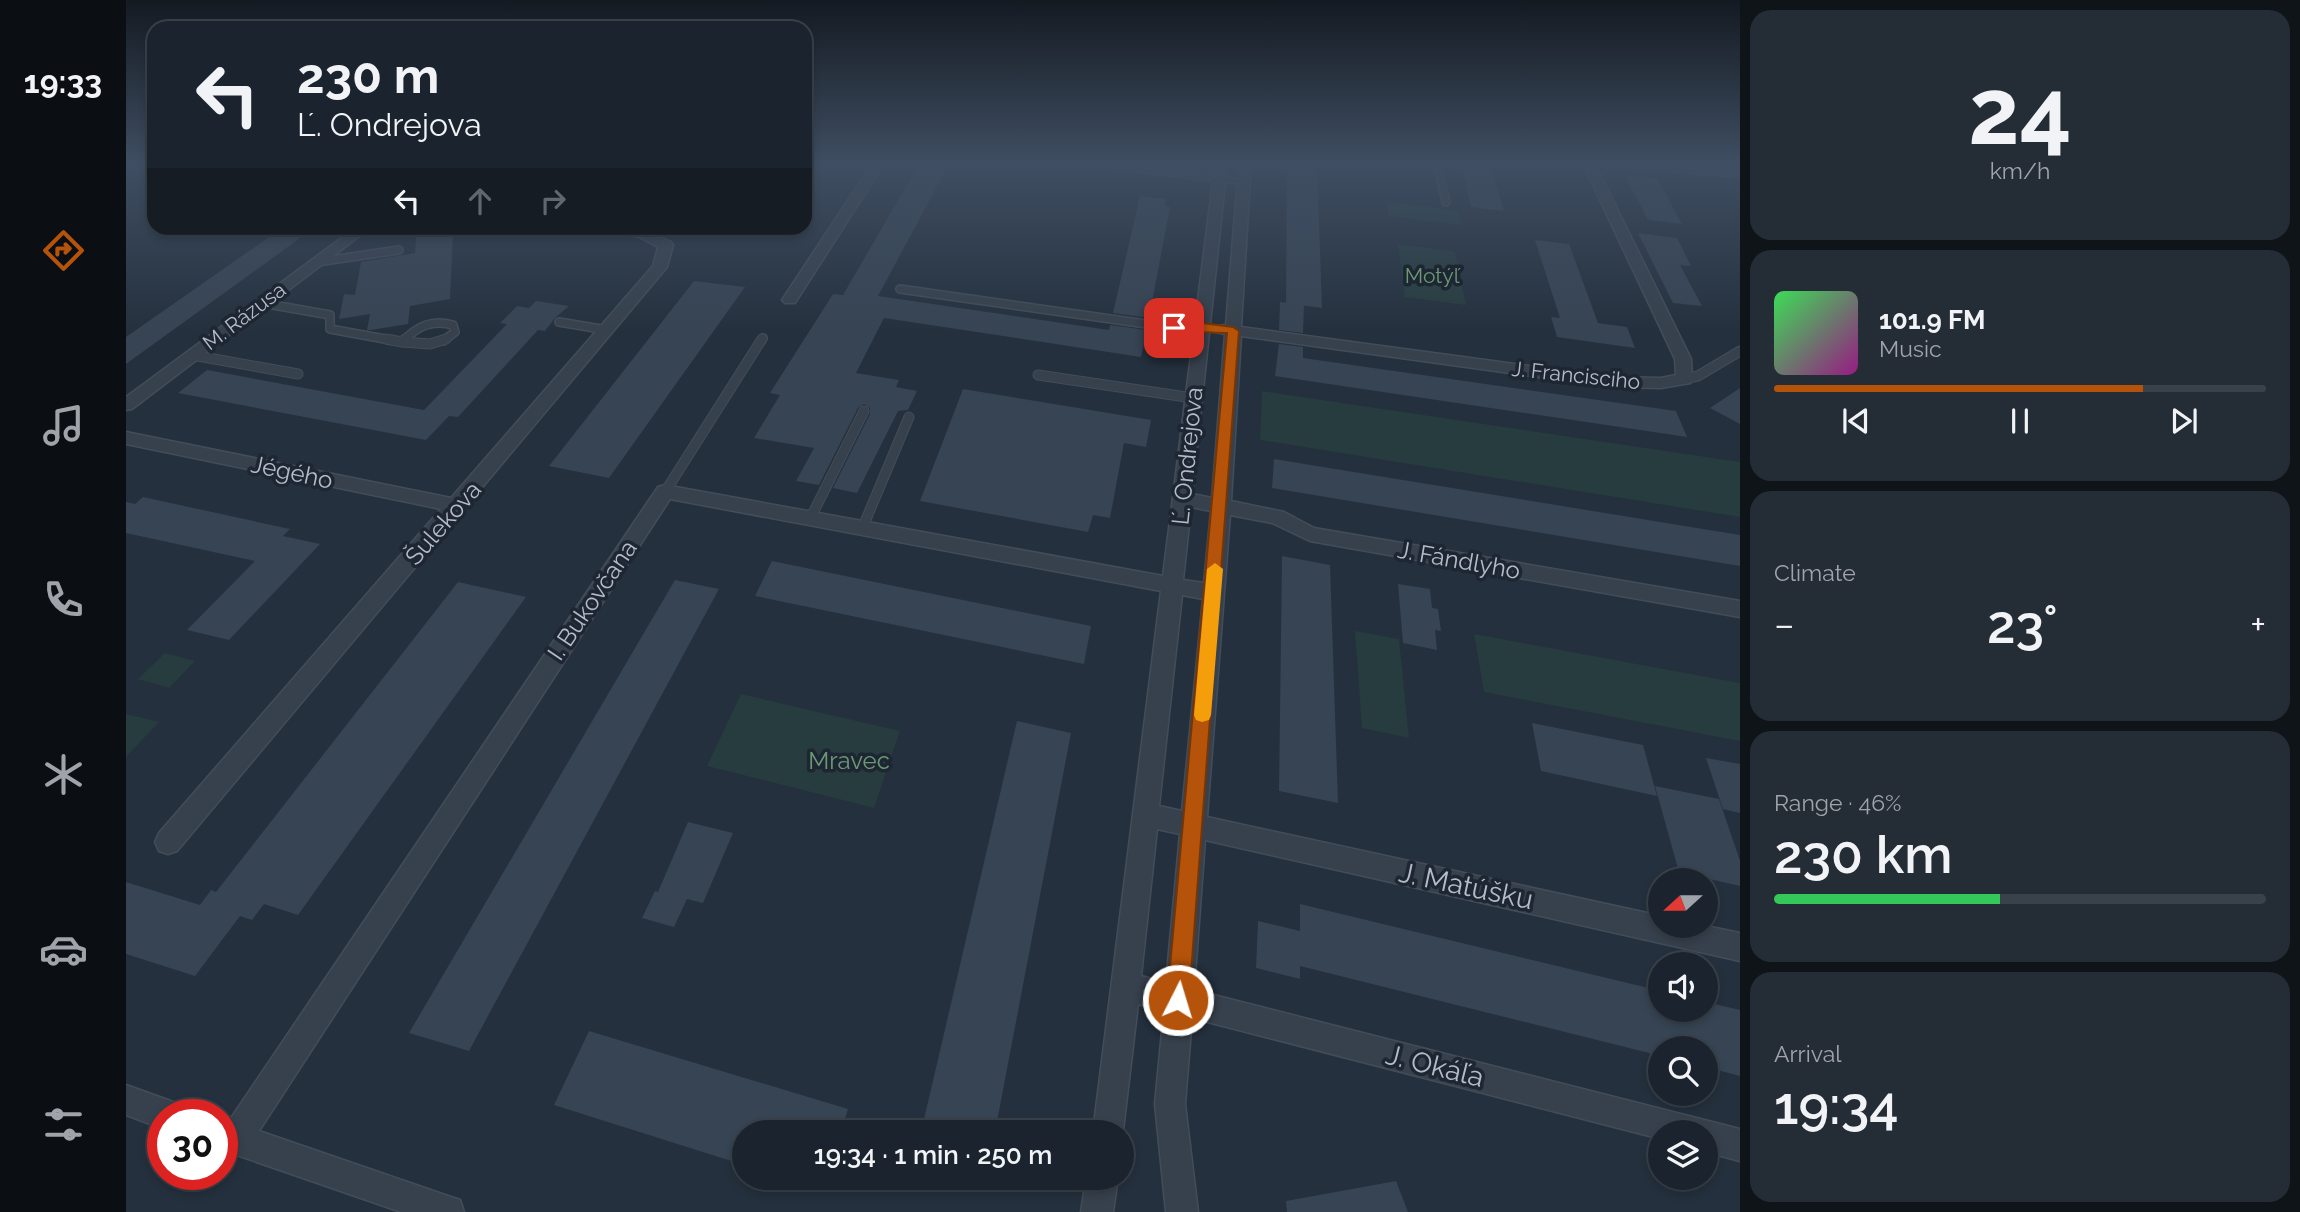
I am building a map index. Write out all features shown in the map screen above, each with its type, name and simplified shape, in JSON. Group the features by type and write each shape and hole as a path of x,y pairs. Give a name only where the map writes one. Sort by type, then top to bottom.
{"street":[{"path":"790,300 841,221"},
{"name":"Ľ. Ondrejova","path":"1110,1120 1214,221"},
{"name":"Ľ. Ondrejova","path":"1182,1212 1170,1104 1221,506 1241,221"},
{"path":"1616,221 1683,359 1684,379"},
{"name":"M. Rázusa","path":"126,405 354,235"},
{"name":"Šulekova","path":"168,842 660,267 666,245 646,235"},
{"path":"1202,326 1233,331"},
{"name":"J. Francisciho","path":"1233,331 1611,382 1661,383 1684,379"},
{"name":"Jégého","path":"126,438 458,506"},
{"path":"665,492 1213,593"},
{"name":"I. Bukovčana","path":"238,1123 665,492"},
{"name":"J. Fándlyho","path":"1182,499 1277,517 1310,534 1740,609"},
{"path":"1146,815 1193,826"},
{"name":"J. Matúšku","path":"1193,826 1740,947"},
{"path":"1127,987 1178,1000"},
{"name":"J. Okáľa","path":"1178,1000 1648,1121"},
{"path":"126,1100 147,1108"},
{"path":"238,1139 448,1212"},
{"path":"1718,1139 1740,1145"},
{"path":"1097,1212 1100,1190"}],"lane":[{"path":"317,262 399,250"},
{"path":"900,289 1174,328 1202,326"},
{"path":"262,303 330,315 330,329 402,342 435,345 455,332 453,325 443,321 419,326 402,342"},
{"path":"559,322 607,330"},
{"path":"665,492 763,338"},
{"path":"1684,379 1698,376 1740,351"},
{"path":"192,355 298,374"},
{"path":"1038,375 1194,398"},
{"path":"810,519 864,411"},
{"path":"862,528 909,417"}],"green space":[{"path":"1425,221 1460,221 1461,225"},
{"name":"Motýľ","path":"1398,244 1455,252 1466,305 1405,297"},
{"path":"1262,391 1740,462 1740,517 1260,440"},
{"path":"1355,631 1399,639 1409,738 1362,728"},
{"path":"1474,634 1740,683 1740,741 1484,692"},
{"path":"165,653 195,661 169,688 138,679"},
{"name":"Mravec","path":"741,694 900,731 874,808 707,766"},
{"path":"126,714 159,722 126,757"}],"building":[{"path":"886,221 919,221 878,296 1109,330 1110,325 1147,330 1141,357 884,318 856,373 899,380 896,387 917,391 908,410 898,411 857,493 833,488 870,414 870,408 864,404 858,408 819,485 796,481 814,448 754,438 780,395 770,393 833,294 843,295"},
{"path":"1134,221 1167,221 1149,318 1113,313"},
{"path":"1287,221 1319,221 1322,308 1286,303"},
{"path":"1653,221 1680,221 1682,224"},
{"path":"1638,233 1677,238 1691,266 1680,265 1702,306 1673,303"},
{"path":"272,235 304,235 126,364 126,337"},
{"path":"453,235 450,299 410,306 408,324 367,330 370,314 339,319 344,294 355,295 361,262 415,253 416,237"},
{"path":"1535,240 1569,244 1598,323 1627,327 1635,348 1557,337 1551,317 1560,318"},
{"path":"694,281 745,287 609,478 549,466"},
{"path":"536,301 569,306 545,331 538,330 458,417 449,416 426,440 178,393 207,370 424,410 507,324 500,323 517,306 529,308"},
{"path":"1280,302 1304,305 1303,333 1279,330"},
{"path":"1279,344 1303,347 1303,358 1676,411 1687,437 1275,376"},
{"path":"1740,388 1740,424 1710,408"},
{"path":"963,389 1151,420 1146,447 1124,443 1110,518 1093,515 1088,532 920,501"},
{"path":"1274,459 1740,535 1740,566 1272,488"},
{"path":"143,497 290,529 283,536 320,544 229,640 187,630 255,561 126,533 126,502 135,504"},
{"path":"1282,556 1330,565 1338,803 1279,791"},
{"path":"772,561 1091,626 1084,664 755,596"},
{"path":"675,580 719,589 469,1051 409,1033"},
{"path":"458,582 526,597 298,915 264,904 252,920 240,916 195,976 126,954 126,882 200,905 211,890 216,892"},
{"path":"1398,584 1430,589 1432,608 1438,609 1441,631 1435,630 1437,650 1403,643"},
{"path":"1017,721 1071,733 997,1120 924,1120"},
{"path":"1532,723 1643,745 1657,796 1541,771"},
{"path":"1706,758 1740,764 1740,813 1723,809"},
{"path":"1655,786 1719,799 1740,861 1740,886 1718,881 1718,868 1678,868"},
{"path":"688,822 733,833 703,903 687,899 674,927 642,918 655,891 658,892"},
{"path":"1300,904 1648,988 1648,1022 1718,1022 1718,1005 1740,1010 1740,1076 1718,1070 1718,1036 1648,1036 1648,1053 1300,966 1300,979 1256,968 1258,921 1300,931"},
{"path":"589,1031 848,1109 845,1120 732,1120 732,1161 554,1105"},
{"path":"1396,1181 1408,1212 1287,1212 1286,1201"}],"slow traffic":[{"path":"1202,715 1215,569"}],"route":[{"path":"1174,328 1202,326 1233,331 1221,506 1178,1000"}]}
